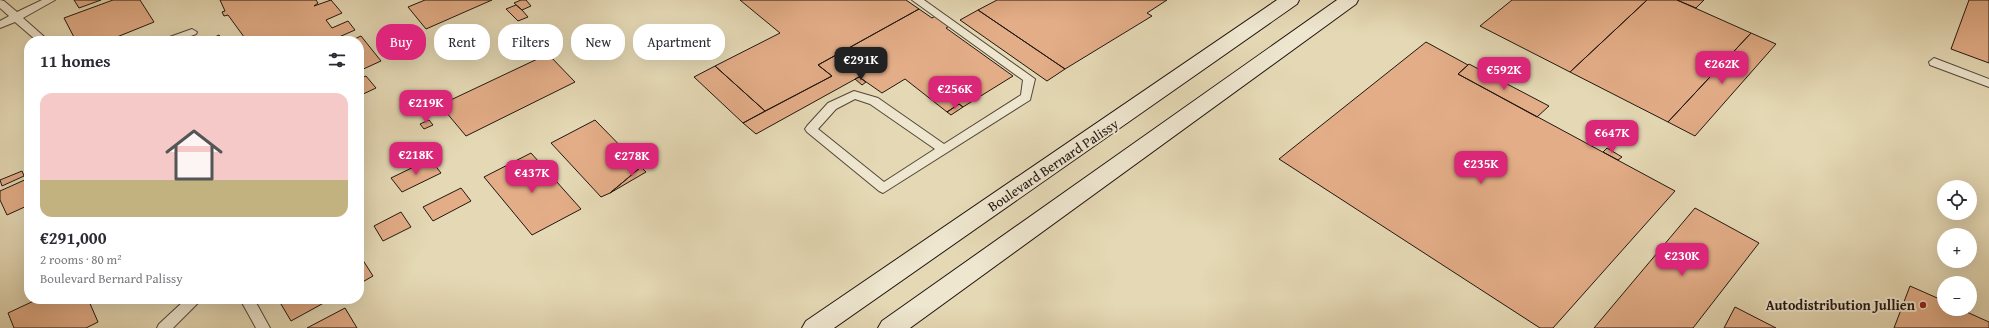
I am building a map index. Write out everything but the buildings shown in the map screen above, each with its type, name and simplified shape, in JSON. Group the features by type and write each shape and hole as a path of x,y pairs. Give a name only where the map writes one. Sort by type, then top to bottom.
{"main road":[{"name":"Boulevard Bernard Palissy","path":"815,328 1290,0"},
{"path":"891,328 1349,0"}],"lane":[{"path":"0,25 15,16 50,0"},
{"path":"917,0 1030,79 1026,97 883,188 811,129 832,106 854,95 874,101 943,149"},
{"path":"0,3 41,36"},
{"path":"183,36 192,32"},
{"path":"1934,62 1989,83"},
{"path":"164,328 190,304"},
{"path":"250,304 264,328"}],"place":[{"name":"Autodistribution Jullien","path":"1923,305"}]}
